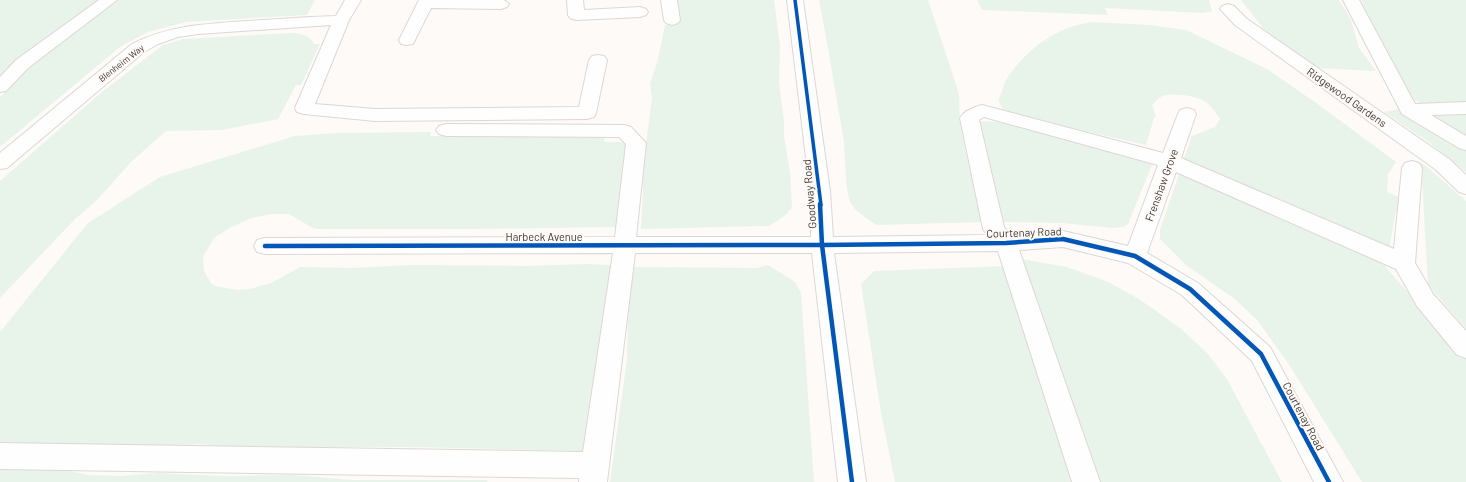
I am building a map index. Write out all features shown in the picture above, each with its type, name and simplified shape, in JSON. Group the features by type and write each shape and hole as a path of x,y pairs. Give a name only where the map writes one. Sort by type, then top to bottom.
{"street":[{"path":"0,87 22,64 109,0"},
{"path":"353,0 341,20 304,108 375,115 587,113 598,60"},
{"path":"575,0 576,15 640,12"},
{"path":"669,0 672,20"},
{"name":"Goodway Road","path":"795,0 820,191 822,245 852,482"},
{"path":"1351,0 1409,110 1466,144"},
{"path":"407,40 425,3 500,7"},
{"name":"Ridgewood Gardens","path":"1228,8 1241,22 1442,164 1466,186"},
{"name":"Blenheim Way","path":"0,163 138,48 151,41 180,31 198,29 341,20"},
{"path":"1409,110 1466,108"},
{"path":"1086,482 1006,243 994,229 969,118 982,111 1169,162 1404,263"},
{"name":"Frenshaw Grove","path":"1135,256 1187,114"},
{"path":"0,456 594,473 619,296 636,143 624,131 446,130"},
{"path":"1412,168 1404,263 1425,300 1466,348"},
{"name":"Courtenay Road","path":"822,245 1006,243 1063,238 1135,256 1190,289 1261,354 1329,482"},
{"name":"Harbeck Avenue","path":"265,246 624,244 822,245"}],"shaded area":[{"path":"0,0 103,0 0,80"},
{"path":"117,0 315,0 307,15 186,22 148,32 120,47 0,147 0,97 41,58"},
{"path":"677,0 774,0 780,46 779,83 784,121 784,137 790,172 792,207 786,215 769,226 641,229 643,190 642,174 652,98 650,84 658,59 665,25 679,24"},
{"path":"819,0 928,0 959,94 960,123 966,154 984,222 876,225 854,208 849,199 846,182 843,136"},
{"path":"977,0 1209,0 1212,11 1203,13 1105,8 1108,15 982,10"},
{"path":"1241,0 1339,0 1351,20 1359,48 1376,71 1317,68 1267,33"},
{"path":"1361,0 1466,0 1466,106 1421,106 1418,101 1407,99"},
{"path":"1093,22 1149,25 1186,30 1267,69 1319,105 1396,162 1388,174 1387,192 1402,198 1395,215 1389,251 1182,164 1192,136 1215,127 1220,119 1210,106 1202,100 1183,95 1169,95 1159,98 1152,105 1156,116 1154,118 1146,145 1005,113 998,100 1006,80 1023,59 1043,41 1055,34 1080,24"},
{"path":"290,33 307,36 314,44 320,44 301,85 296,85 278,119 222,130 166,131 131,162 97,200 75,219 0,298 0,181 103,91 163,45 183,39"},
{"path":"1399,109 1466,150 1466,172 1427,141 1384,112"},
{"path":"1432,112 1466,112 1466,141 1430,116"},
{"path":"975,121 1002,122 1154,160 1128,224 1124,227 1112,228 1062,223 998,222"},
{"path":"431,132 430,136 605,137 604,142 623,142 628,146 619,227 317,229 289,214 272,214 252,218 231,227 214,238 203,257 204,271 211,283 215,286 237,290 250,289 271,283 300,267 352,268 411,265 611,265 583,451 410,447 234,447 199,444 80,449 0,446 0,332 88,223 160,177 295,136 334,133"},
{"path":"1421,162 1466,201 1466,329 1428,285"},
{"path":"1180,171 1360,250 1384,265 1466,359 1466,482 1362,482 1290,366 1258,321 1236,300 1186,265 1160,239 1160,230"},
{"path":"1021,259 1067,267 1108,282 1139,299 1180,328 1208,354 1227,379 1282,482 1099,482"},
{"path":"768,265 795,282 801,293 814,482 610,482 627,359 628,309 633,267 757,268"},
{"path":"1008,266 1025,334 1074,482 895,482 881,413 861,284 874,271"},
{"path":"0,469 59,469 89,475 120,476 157,473 224,476 294,475 352,480 488,480 487,482 0,482"}],"cycle path":[{"path":"795,0 820,191 822,245 852,482"},
{"path":"265,246 822,245 1006,243 1063,239 1135,256 1190,289 1261,354 1329,482"}]}
